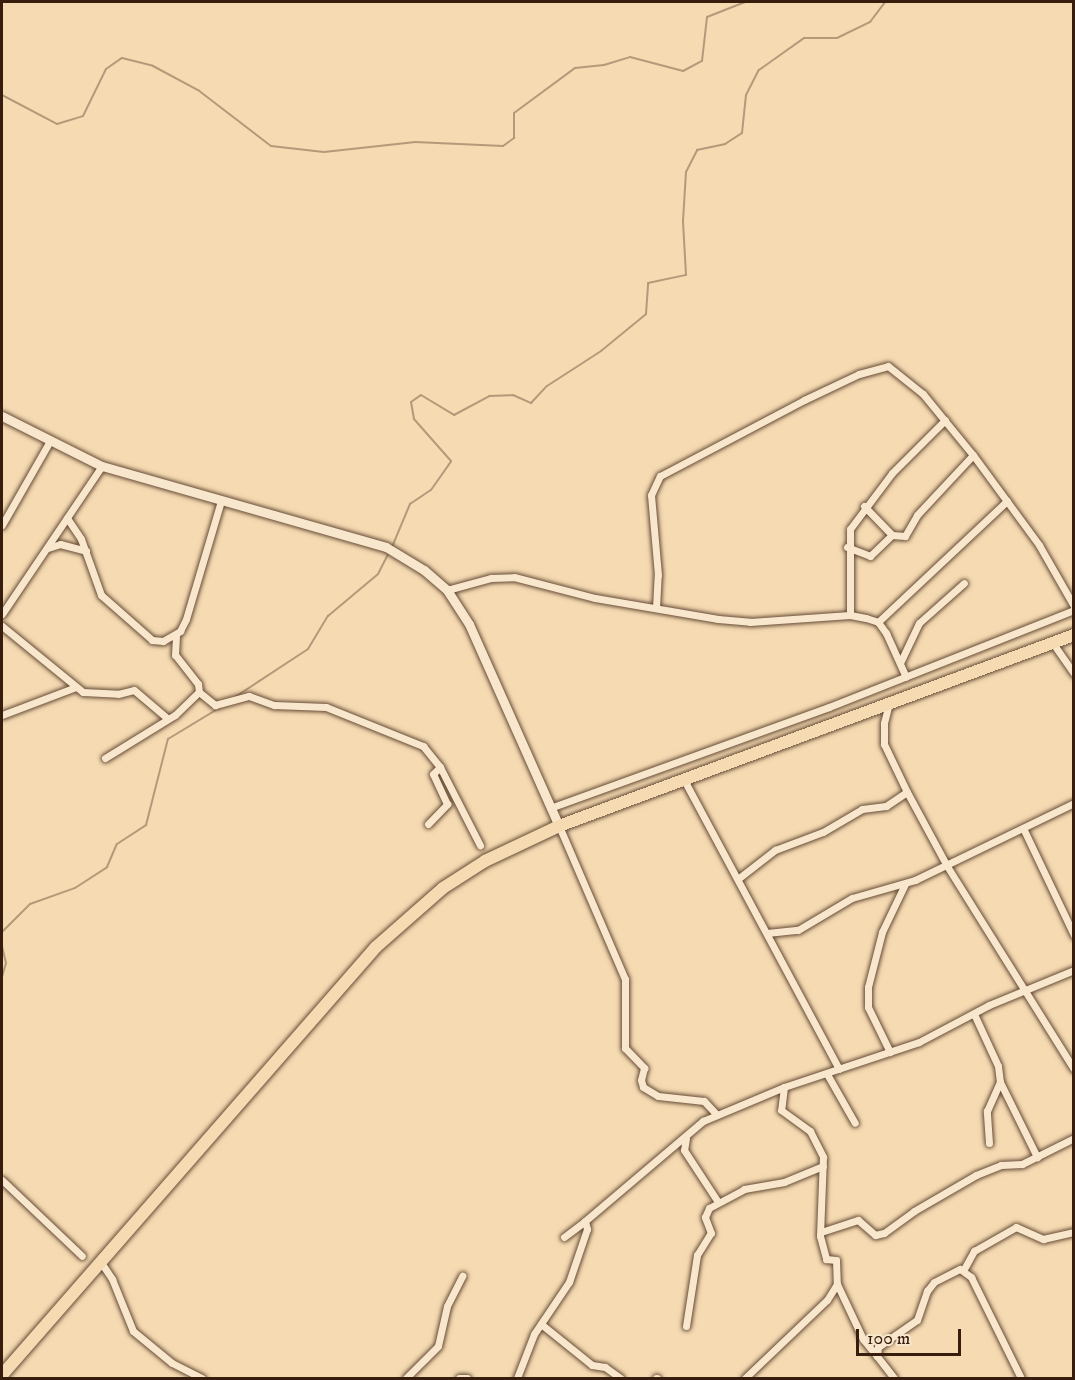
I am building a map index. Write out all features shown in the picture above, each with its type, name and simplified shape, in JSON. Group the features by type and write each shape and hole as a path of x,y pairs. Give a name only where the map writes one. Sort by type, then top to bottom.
{"highway":[{"path":"2,1375 396,927 442,888 485,861 559,826 683,778 1074,635"}],"street":[{"path":"550,808 906,678 1074,608 1039,545 973,454 898,370 888,366 876,368 804,400 660,476 651,495 658,575 656,608"},
{"path":"2,417 102,466 390,548 424,570 447,591 469,624 500,688 625,979 625,1048 644,1068 640,1080 643,1087 658,1096 704,1101 717,1114"},
{"path":"850,615 848,547 850,529 864,506 945,420"},
{"path":"2,525 50,441"},
{"path":"864,506 892,535 899,538 909,532 917,515 973,454"},
{"path":"2,614 102,466"},
{"path":"68,518 86,551 96,585 119,613 152,640 163,641 176,634 186,619 221,501"},
{"path":"878,622 1007,501"},
{"path":"848,547 870,556 892,535"},
{"path":"46,549 60,544 86,551"},
{"path":"447,591 491,578 514,577 595,598 750,622 850,615 878,622 906,678"},
{"path":"900,663 919,623 964,583"},
{"path":"2,626 76,687 87,693 134,690 167,718"},
{"path":"176,634 175,655 198,684 199,693 215,705 249,696 274,705 326,707 423,746 440,767 480,845"},
{"path":"1052,642 1074,674"},
{"path":"2,715 76,687"},
{"path":"105,758 167,718 199,693"},
{"path":"889,704 884,723 884,744 907,792 948,866 1074,1069"},
{"path":"428,824 447,804 433,774 440,767"},
{"path":"683,778 739,878 839,1070"},
{"path":"739,878 775,850 813,837 862,809 886,806 907,792"},
{"path":"767,933 798,930 864,893 905,884 948,866 1074,803"},
{"path":"1023,828 1074,935"},
{"path":"890,1052 868,1007 868,987 882,932 905,884"},
{"path":"564,1237 704,1121 717,1114 784,1088 890,1052 1074,970"},
{"path":"974,1014 998,1066 999,1082 1037,1157"},
{"path":"826,1074 855,1123"},
{"path":"989,1143 987,1111 999,1082"},
{"path":"784,1088 781,1110 810,1131 820,1147 823,1166 821,1232 826,1259 837,1262 837,1284 863,1339 894,1378"},
{"path":"686,1138 684,1150 718,1202"},
{"path":"821,1232 858,1220 875,1235 884,1233 914,1211 976,1175 1037,1157 1074,1138"},
{"path":"686,1326 697,1255 711,1231 706,1212 718,1202 744,1189 784,1182 823,1166"},
{"path":"2,1180 82,1256"},
{"path":"517,1378 541,1324 569,1282 587,1229 585,1221"},
{"path":"964,1269 974,1251 1016,1227 1043,1239 1074,1232"},
{"path":"100,1261 112,1279 133,1331 172,1363 202,1378"},
{"path":"877,1356 882,1343 918,1320 927,1291 934,1282 952,1270 964,1269"},
{"path":"964,1269 971,1277 1021,1378"},
{"path":"406,1378 438,1346 447,1306 462,1276"},
{"path":"745,1378 827,1300 837,1284"},
{"path":"541,1324 592,1365 605,1367 620,1378"},
{"path":"459,1378 467,1378"}],"waterway":[{"path":"2,95 57,124 83,116 106,69 122,58 153,66 198,90 271,146 324,152 415,142 503,146 514,138 514,113 575,68 604,65 630,57 683,71 702,61 707,17 745,2"},
{"path":"392,547 410,504 431,490 451,461 414,419 411,402 421,395 454,415 489,396 513,395 531,403 547,386 601,351 646,314 648,283 686,275 683,221 686,172 697,150 725,144 742,133 746,95 759,70 804,38 837,38 870,22 885,2"},
{"path":"235,697 308,649 328,616 378,574 389,552"},
{"path":"2,932 30,904 75,888 107,867 117,844 146,825 168,739 221,707"},
{"path":"2,946 6,963 2,977"}]}
